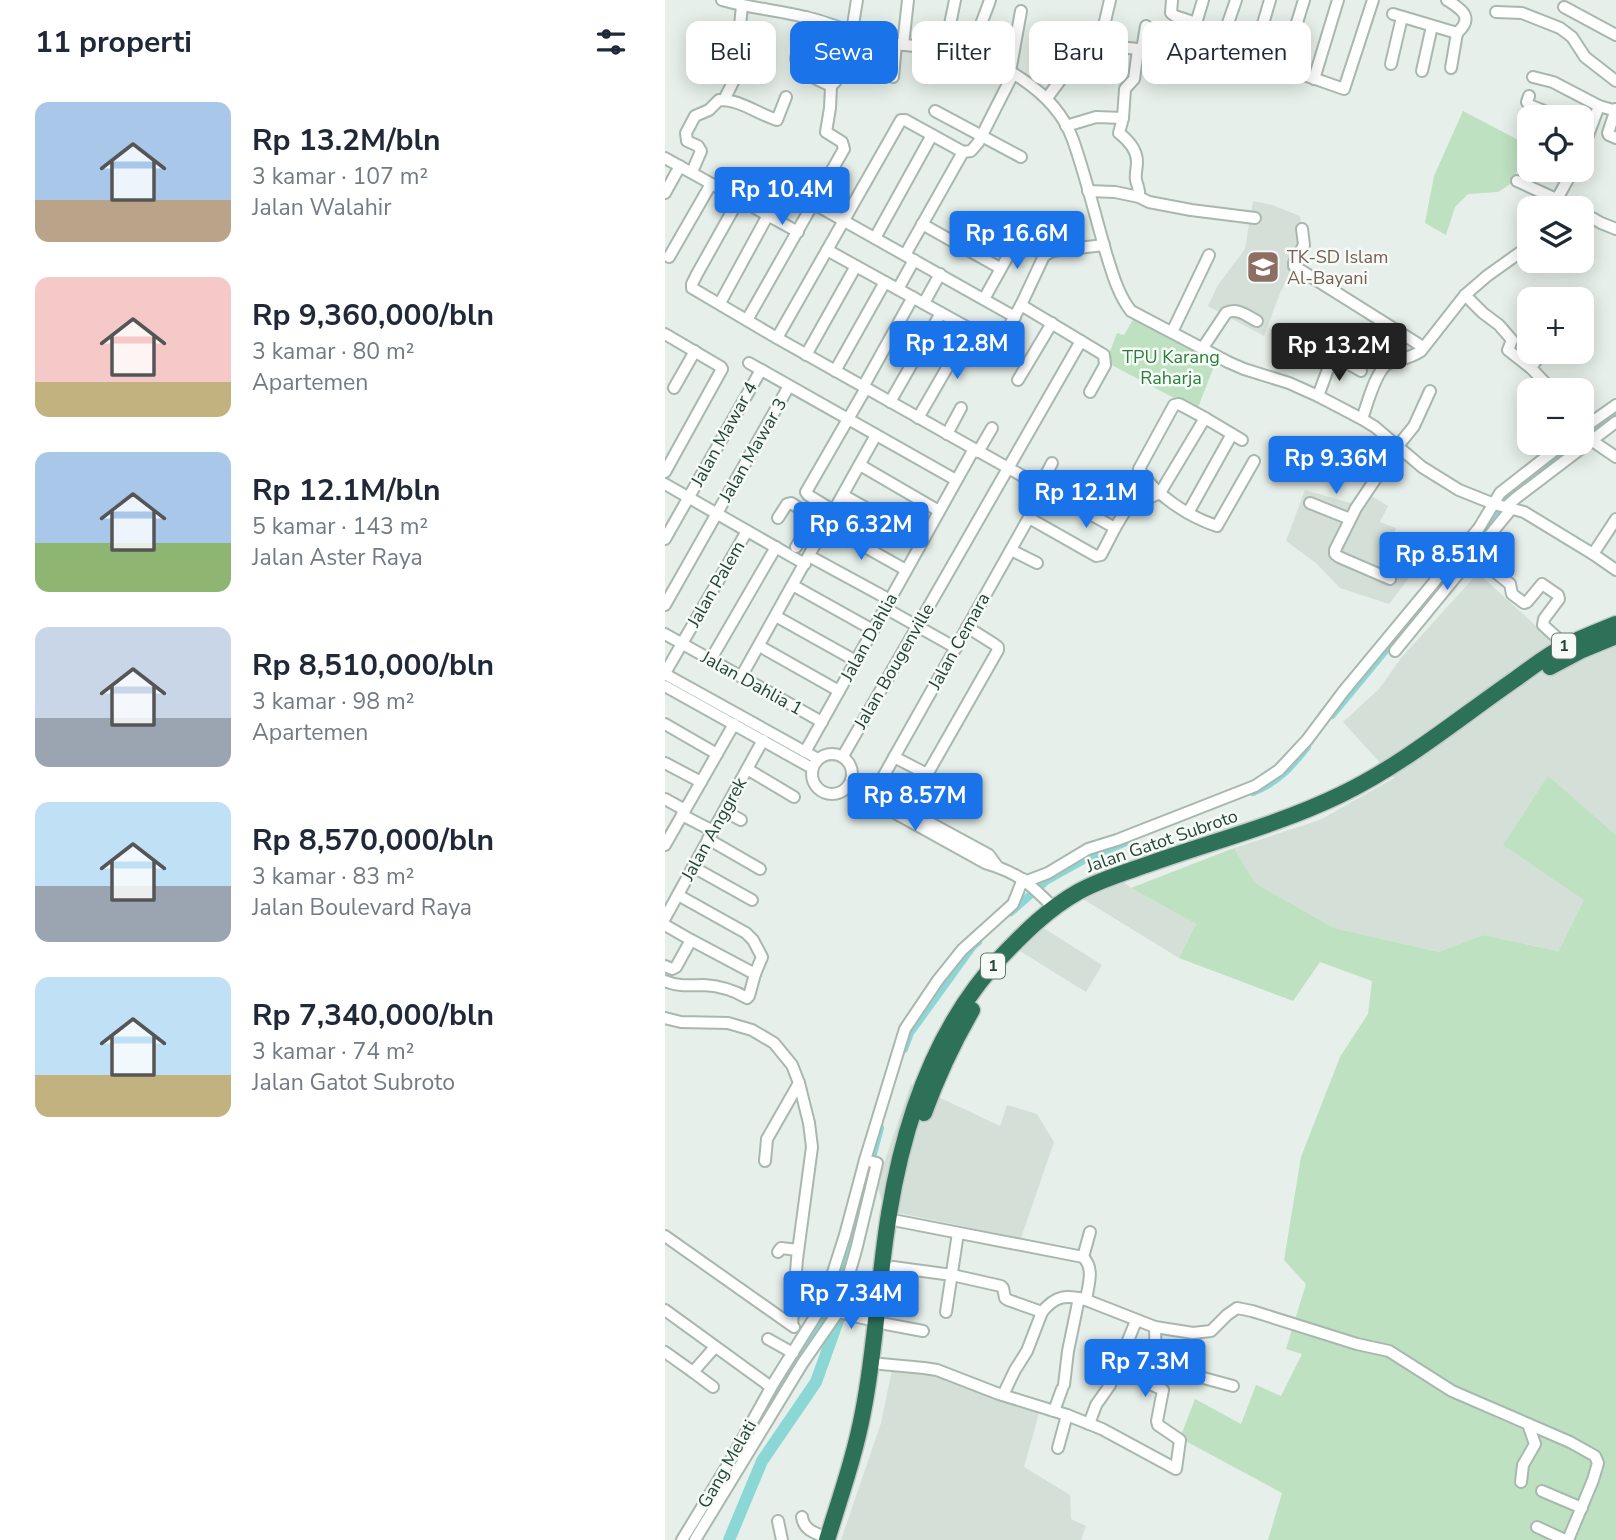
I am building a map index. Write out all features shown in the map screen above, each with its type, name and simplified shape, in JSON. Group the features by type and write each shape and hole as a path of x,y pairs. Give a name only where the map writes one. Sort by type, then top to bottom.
{"highway":[{"name":"1","path":"1520,681 1565,646 1616,624"},
{"name":"1","path":"1520,681 1616,636"},
{"name":"Jalan Gatot Subroto","path":"831,1539 870,1427 881,1364 888,1216 907,1128 946,1033 984,975 1023,934 1047,902 1173,855 1297,814 1349,791 1395,765 1520,681"},
{"name":"Jalan Gatot Subroto","path":"831,1539 863,1412 893,1267 906,1175 922,1118 956,1037 991,982 1026,944 1079,902 1163,868 1259,838 1353,799 1400,773 1520,681"}],"street":[{"path":"722,0 820,21"},
{"path":"853,21 857,0"},
{"path":"898,53 908,0"},
{"path":"951,21 955,0"},
{"path":"983,21 990,0"},
{"path":"1105,21 1110,0"},
{"path":"1172,0 1171,12 1190,21"},
{"path":"1197,21 1203,0"},
{"path":"1229,21 1236,0"},
{"path":"1264,21 1271,0"},
{"path":"1298,21 1304,0"},
{"path":"1314,79 1338,0"},
{"path":"1311,78 1344,89 1373,0"},
{"path":"1447,0 1466,15 1462,29 1457,33 1451,68"},
{"path":"741,21 743,6"},
{"path":"1564,7 1616,35"},
{"path":"1015,53 1021,12"},
{"path":"1496,12 1522,13 1560,28 1572,37 1585,57 1616,81"},
{"path":"1391,64 1397,15 1457,33"},
{"path":"805,21 806,17"},
{"path":"1422,71 1432,26"},
{"path":"1139,197 1136,152 1119,133 1125,89 1134,79 1142,42"},
{"path":"900,44 912,45"},
{"path":"1128,48 1140,50"},
{"path":"1015,75 1047,98 1061,115 1072,138 1115,280 1126,305 1138,315 1236,366 1289,383 1362,419 1422,467 1459,490 1524,512 1616,570"},
{"path":"1533,77 1553,82 1598,106 1616,109 1608,133 1616,138"},
{"path":"724,100 732,84"},
{"path":"747,320 844,149 842,142 826,132 831,86 827,84"},
{"path":"777,338 901,120 963,152 971,152 982,137 1007,84"},
{"path":"1047,98 1057,84"},
{"path":"1528,105 1529,96"},
{"path":"692,172 701,151 698,146 687,141 686,136 695,116 709,110 719,100 724,100 777,120 786,97"},
{"path":"1594,114 1598,106"},
{"path":"935,111 1021,157"},
{"path":"1066,126 1096,117 1123,118"},
{"path":"875,238 932,135"},
{"path":"898,289 922,224 963,152"},
{"path":"665,158 798,232"},
{"path":"665,193 680,166"},
{"path":"1519,182 1543,196"},
{"path":"669,257 711,184"},
{"path":"1088,191 1115,192 1191,210 1255,218"},
{"path":"739,199 697,274 692,288 1115,528"},
{"path":"814,204 1015,317"},
{"path":"720,303 768,215"},
{"path":"1052,251 1062,218"},
{"path":"1594,219 1616,229"},
{"path":"922,224 1000,268"},
{"path":"984,299 1023,229"},
{"path":"1302,229 1304,245 1294,266 1423,347"},
{"path":"991,359 1015,317 1044,256 1052,251 1104,245"},
{"path":"827,250 999,345"},
{"path":"1172,332 1209,255"},
{"path":"1362,419 1383,367 1412,356 1423,347 1465,295 1517,255"},
{"path":"806,355 856,266"},
{"path":"834,511 806,492 864,387 918,300 940,274"},
{"path":"835,371 885,282"},
{"path":"1465,295 1504,330 1512,340 1508,350 1541,378"},
{"path":"1021,305 1104,355 1105,365 1090,392"},
{"path":"1202,349 1229,311 1237,310 1257,321"},
{"path":"890,402 941,313"},
{"path":"1018,380 1052,323"},
{"path":"918,418 969,328"},
{"path":"665,472 670,453 722,368 666,337"},
{"name":"Jalan Bougenville","path":"843,756 1081,341"},
{"path":"674,388 695,351"},
{"path":"1318,396 1331,361 1349,364 1361,371"},
{"path":"749,363 957,480"},
{"path":"1531,368 1534,364"},
{"name":"Jalan Mawar 4","path":"665,539 761,370"},
{"name":"Jalan Mawar 3","path":"665,605 789,386"},
{"path":"1390,579 1335,554 1336,548 1356,508 1414,426 1430,391"},
{"path":"1188,513 1237,437 1179,404 1174,405 1139,470 1160,494 1188,513 1215,526 1219,525 1254,461"},
{"path":"1594,425 1616,405"},
{"path":"947,434 961,408"},
{"path":"1028,517 1096,556 1101,555 1127,508 1160,494 1205,418"},
{"path":"1594,429 1616,422"},
{"name":"Jalan Dahlia","path":"805,752 939,511 992,428"},
{"path":"741,677 876,435"},
{"path":"1594,437 1616,457"},
{"path":"1395,651 1461,560 1474,555 1503,505 1500,493 1548,455"},
{"path":"831,1308 845,1235 870,1161 905,1030 938,980 962,950 1013,904 1027,882 1088,849 1255,786 1275,774 1307,740 1343,692 1485,532 1503,505 1516,498 1562,455"},
{"name":"Jalan Cemara","path":"874,793 1011,550 1052,463"},
{"path":"860,465 939,511"},
{"path":"665,484 776,547 807,560 887,604 916,626 955,648"},
{"path":"843,495 923,540"},
{"path":"778,518 787,504 791,503 906,570"},
{"path":"1310,503 1350,519"},
{"path":"796,547 814,518"},
{"path":"1593,554 1616,519"},
{"name":"Jalan Palem","path":"665,674 747,531"},
{"path":"711,659 776,547"},
{"path":"1011,550 1037,563"},
{"path":"1474,555 1510,583 1512,594 1524,603 1542,584 1558,595 1559,599 1544,619 1543,625 1565,646"},
{"path":"796,587 873,630"},
{"path":"779,618 856,661"},
{"path":"894,757 925,773 929,771 998,650 994,644 967,627"},
{"name":"Jalan Dahlia 1","path":"665,634 822,722"},
{"path":"763,648 839,691"},
{"path":"665,674 805,752 815,763"},
{"path":"665,686 763,740 815,763"},
{"path":"665,724 717,754"},
{"path":"667,839 734,724"},
{"name":"Jalan Anggrek","path":"665,918 763,740"},
{"path":"825,754 843,756 852,771 849,783 840,792 822,792 815,786 812,777 815,763 825,754"},
{"path":"665,762 701,782"},
{"path":"747,769 794,797"},
{"path":"849,783 874,793 989,855 997,866"},
{"path":"849,783 985,863 997,866 1027,882 1047,902"},
{"path":"665,799 760,869"},
{"path":"724,811 741,820"},
{"path":"693,867 752,900"},
{"path":"665,981 677,986 704,985 721,988 748,998 762,957 744,930 678,895"},
{"path":"665,925 755,974"},
{"path":"665,966 672,969 676,967 691,940"},
{"path":"665,1018 681,1022 728,1023 752,1030 774,1043 792,1065 809,1123 812,1147 798,1250 792,1325"},
{"path":"765,1161 770,1133 799,1083"},
{"path":"695,1540 762,1417 831,1308 856,1250 870,1161"},
{"path":"898,1221 1083,1257 1087,1261 1090,1272 1068,1352 1063,1387 1054,1411"},
{"path":"1083,1257 1090,1232"},
{"path":"946,1312 958,1233"},
{"path":"665,1236 806,1334"},
{"path":"778,1252 781,1248 798,1250"},
{"path":"893,1267 952,1275 1001,1286 1008,1300 1042,1312"},
{"path":"1003,1395 1027,1351 1042,1312 1056,1299 1082,1299 1155,1327 1193,1333 1206,1333 1237,1308 1252,1311 1357,1344 1389,1351 1452,1391 1570,1442 1595,1456 1598,1460 1597,1468 1566,1540 1537,1527"},
{"path":"831,1308 923,1331"},
{"name":"Gang Melati","path":"682,1540 732,1458 762,1417 771,1387 806,1334 831,1308"},
{"path":"665,1310 771,1387"},
{"path":"1089,1424 1096,1405 1110,1385 1136,1321"},
{"path":"881,1364 937,1370 1067,1415 1176,1469 1180,1440 1158,1425 1163,1390 1149,1382 1156,1363 1155,1327"},
{"path":"768,1339 793,1353"},
{"path":"693,1372 715,1347"},
{"path":"665,1352 713,1387"},
{"path":"1156,1363 1233,1386"},
{"path":"1058,1448 1067,1415"},
{"path":"1521,1482 1523,1465 1535,1444 1528,1424"},
{"path":"1542,1492 1582,1508"},
{"path":"801,1517 804,1527 831,1539"},
{"path":"778,1521 782,1540"}],"shaded area":[{"name":"TK-SD Islam Al-Bayani","path":"1253,201 1300,216 1305,247 1280,293 1264,336 1208,306 1218,285 1245,249"},
{"path":"1305,490 1357,505 1363,491 1388,506 1380,522 1396,528 1390,545 1421,562 1389,604 1340,588 1316,563 1286,541"},
{"path":"1478,573 1569,656 1616,637 1616,835 1548,777 1584,900 1560,951 1483,935 1439,952 1334,928 1255,883 1234,848 1320,820 1394,778 1343,722 1379,689 1401,658"},
{"path":"1116,876 1131,888 1196,924 1179,958 1083,899"},
{"path":"1042,927 1102,965 1086,992 1020,951"},
{"path":"911,1084 1000,1126 1007,1105 1037,1114 1054,1142 1021,1238 884,1210 877,1184"},
{"path":"915,1360 1041,1406 1024,1467 1070,1495 1071,1519 1086,1526 1081,1540 841,1540 881,1423 893,1365"}],"green space":[{"path":"1463,111 1517,139 1517,171 1512,183 1498,192 1468,194 1455,207 1446,235 1425,223 1434,176"},
{"name":"TPU Karang Raharja","path":"1134,318 1216,361 1197,410 1106,362 1117,333 1124,335"},
{"path":"1548,776 1616,835 1616,1540 1268,1540 1282,1493 1180,1438 1195,1399 1241,1424 1256,1385 1281,1396 1302,1354 1286,1349 1306,1284 1284,1260 1301,1157 1340,1057 1368,1014 1372,981 1320,962 1293,1001 1179,958 1196,924 1131,888 1234,848 1255,883 1334,928 1439,952 1483,935 1559,951 1584,900 1503,845"}],"waterway":[{"path":"1594,429 1616,412"},
{"path":"1332,715 1474,543 1493,518 1504,497 1560,455"},
{"path":"1253,792 1283,774 1307,747"},
{"path":"1011,912 1046,881 1089,857 1124,843"},
{"path":"904,1049 910,1033 978,942"},
{"path":"752,1432 827,1314 835,1295 880,1128"},
{"path":"729,1540 762,1461 816,1382 840,1315"}],"place":[{"name":"TK-SD Islam Al-Bayani","path":"1263,267"}]}
